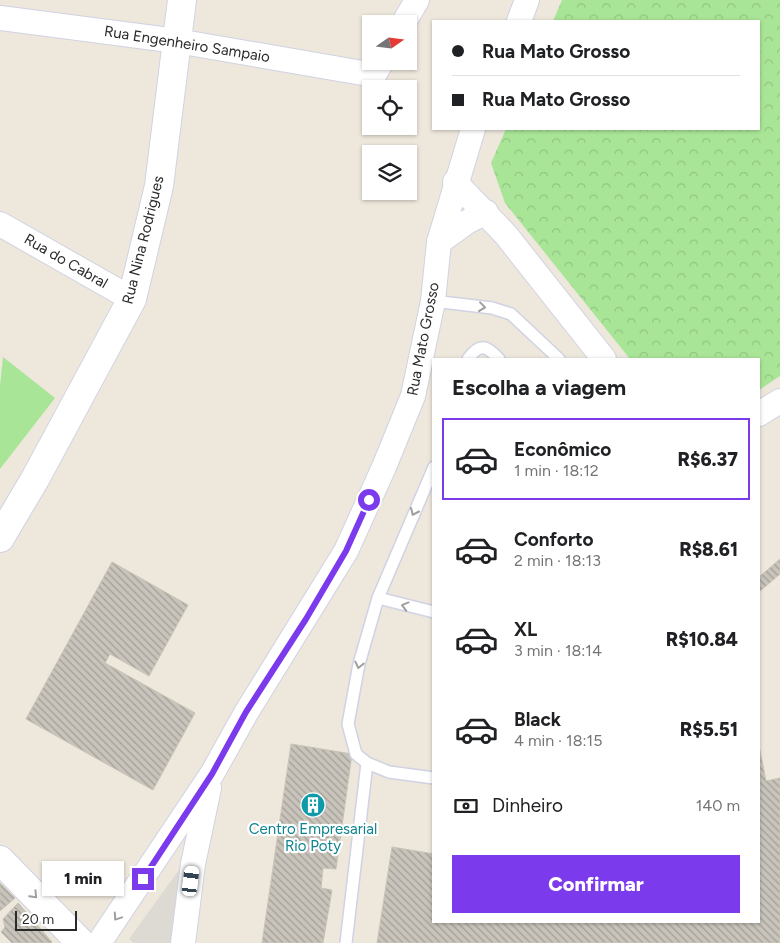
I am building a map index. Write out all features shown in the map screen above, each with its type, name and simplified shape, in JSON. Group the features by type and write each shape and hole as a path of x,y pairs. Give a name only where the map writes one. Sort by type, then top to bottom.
{"street":[{"name":"Rua Nina Rodrigues","path":"2,533 132,299 159,186 182,0"},
{"path":"408,15 417,0"},
{"path":"519,20 527,0"},
{"name":"Rua Engenheiro Sampaio","path":"0,18 362,66"},
{"name":"Rua Mato Grosso","path":"99,943 165,847 212,774 246,712 346,551 384,467 413,396 433,301 439,242 455,182 474,130"},
{"path":"455,182 486,212 603,358"},
{"path":"439,242 467,222 486,212"},
{"name":"Rua do Cabral","path":"0,224 132,299"},
{"path":"760,413 780,401"},
{"name":"Rua Mato Grosso","path":"183,943 193,864 212,774"},
{"path":"165,847 181,840 188,843 191,848 193,864"},
{"path":"0,860 81,943"}],"lane":[{"path":"433,301 492,308 512,314 558,358"},
{"path":"469,358 477,349 484,347 490,349 498,358"},
{"path":"432,472 378,598 359,664 348,724 356,754 367,763 389,772 432,778"},
{"path":"378,598 432,612"},
{"path":"346,943 367,763"}],"green space":[{"path":"562,0 780,0 780,376 760,389 760,358 629,358 505,203 491,163 506,130 760,130 760,20 553,20"},
{"path":"3,357 55,398 0,469 0,386"}],"shaded area":[{"path":"184,863 173,943 134,943 129,939"}],"building":[{"path":"780,559 780,574 760,591 760,576"},
{"path":"112,562 188,605 149,676 110,654 105,663 195,713 153,790 26,719"},
{"name":"Centro Empresarial Rio Poty","path":"291,744 352,754 336,869 323,868 321,888 332,890 323,943 262,943"},
{"path":"760,751 766,781 780,778 780,943 377,943 392,847 432,854 432,923 760,923"},
{"path":"0,883 15,898 0,911"},
{"path":"18,903 51,943 12,943 1,932 5,927 3,919"}],"place":[{"name":"Centro Empresarial Rio Poty","path":"313,805"}],"route":[{"path":"143,879 212,774 246,712 306,619 346,551 369,500"}]}
